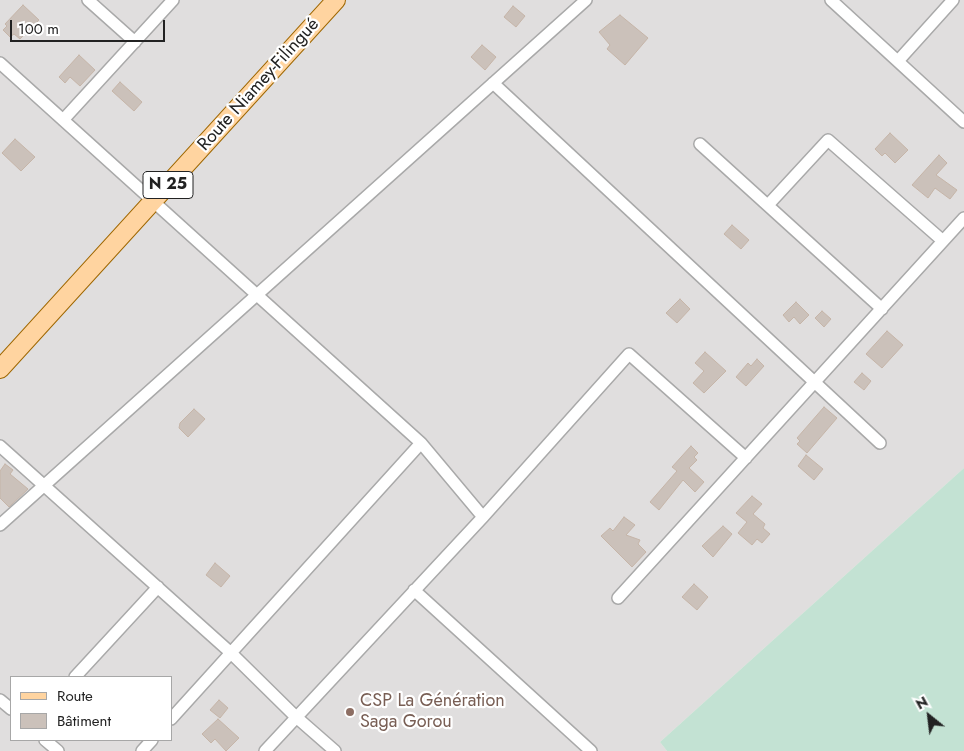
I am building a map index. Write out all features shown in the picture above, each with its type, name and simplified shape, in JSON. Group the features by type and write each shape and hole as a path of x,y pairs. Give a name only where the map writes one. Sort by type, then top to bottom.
{"main road":[{"name":"Route Niamey-Filingué","path":"3,359 153,202 336,0"}],"street":[{"path":"88,0 135,42"},
{"path":"63,120 173,0"},
{"path":"0,525 586,0"},
{"path":"832,0 964,122"},
{"path":"898,61 953,0"},
{"path":"0,63 421,443 483,517"},
{"path":"493,83 880,443"},
{"path":"768,205 828,140 943,241"},
{"path":"700,144 882,309"},
{"path":"618,598 964,218"},
{"path":"265,751 295,716 483,517 629,354 746,458"},
{"path":"172,718 421,443"},
{"path":"0,446 231,653 295,716 335,751"},
{"path":"76,676 158,587"},
{"path":"414,590 591,751"},
{"path":"0,700 10,709"},
{"path":"46,741 58,751"},
{"path":"142,751 151,741"}],"shaded area":[{"path":"0,0 964,0 964,468 660,742 667,751 0,751"}],"green space":[{"path":"964,468 964,751 667,751 660,742"}],"building":[{"path":"23,5 39,20 20,39 14,34 10,37 3,30 7,26 5,24"},
{"path":"513,6 525,16 516,27 504,17"},
{"path":"620,15 648,38 625,65 607,49 610,45 599,32"},
{"path":"482,45 496,57 485,70 471,57"},
{"path":"79,55 95,70 80,86 70,77 65,83 59,77"},
{"path":"120,82 142,102 134,111 112,91"},
{"path":"890,133 908,150 895,163 885,153 882,156 875,149"},
{"path":"15,139 35,157 21,171 2,153"},
{"path":"939,155 947,163 936,175 957,190 950,199 935,188 928,198 912,185"},
{"path":"732,225 749,240 741,249 724,234"},
{"path":"680,299 690,309 677,323 666,313"},
{"path":"796,302 809,315 800,324 794,317 789,322 783,315"},
{"path":"822,311 831,319 824,327 815,318"},
{"path":"887,331 903,345 882,368 866,354"},
{"path":"705,352 726,371 704,393 693,383 704,371 695,363"},
{"path":"757,359 764,366 746,386 736,377 748,363 751,366"},
{"path":"862,373 871,381 864,390 854,382"},
{"path":"824,407 837,418 807,453 797,444 800,441 797,438"},
{"path":"194,409 205,419 188,437 179,428 180,423"},
{"path":"691,446 698,453 694,457 697,460 689,468 704,482 695,492 683,480 659,510 650,502 677,471 672,467"},
{"path":"806,455 823,469 814,480 798,466"},
{"path":"5,464 13,470 10,474 28,489 9,507 0,498 0,471"},
{"path":"752,496 762,504 753,514 765,524 763,528 770,534 762,543 757,539 752,545 738,533 747,522 736,513"},
{"path":"624,517 635,525 626,535 640,540 638,544 646,552 632,567 601,536 610,528 613,531"},
{"path":"723,526 732,534 713,557 702,546"},
{"path":"215,563 230,576 221,587 206,575"},
{"path":"694,584 708,597 697,610 682,597"},
{"path":"219,700 228,708 220,718 210,710"},
{"path":"218,719 239,738 226,751 215,739 211,743 202,734"}],"place":[{"name":"CSP La Génération Saga Gorou","path":"350,712"}]}
